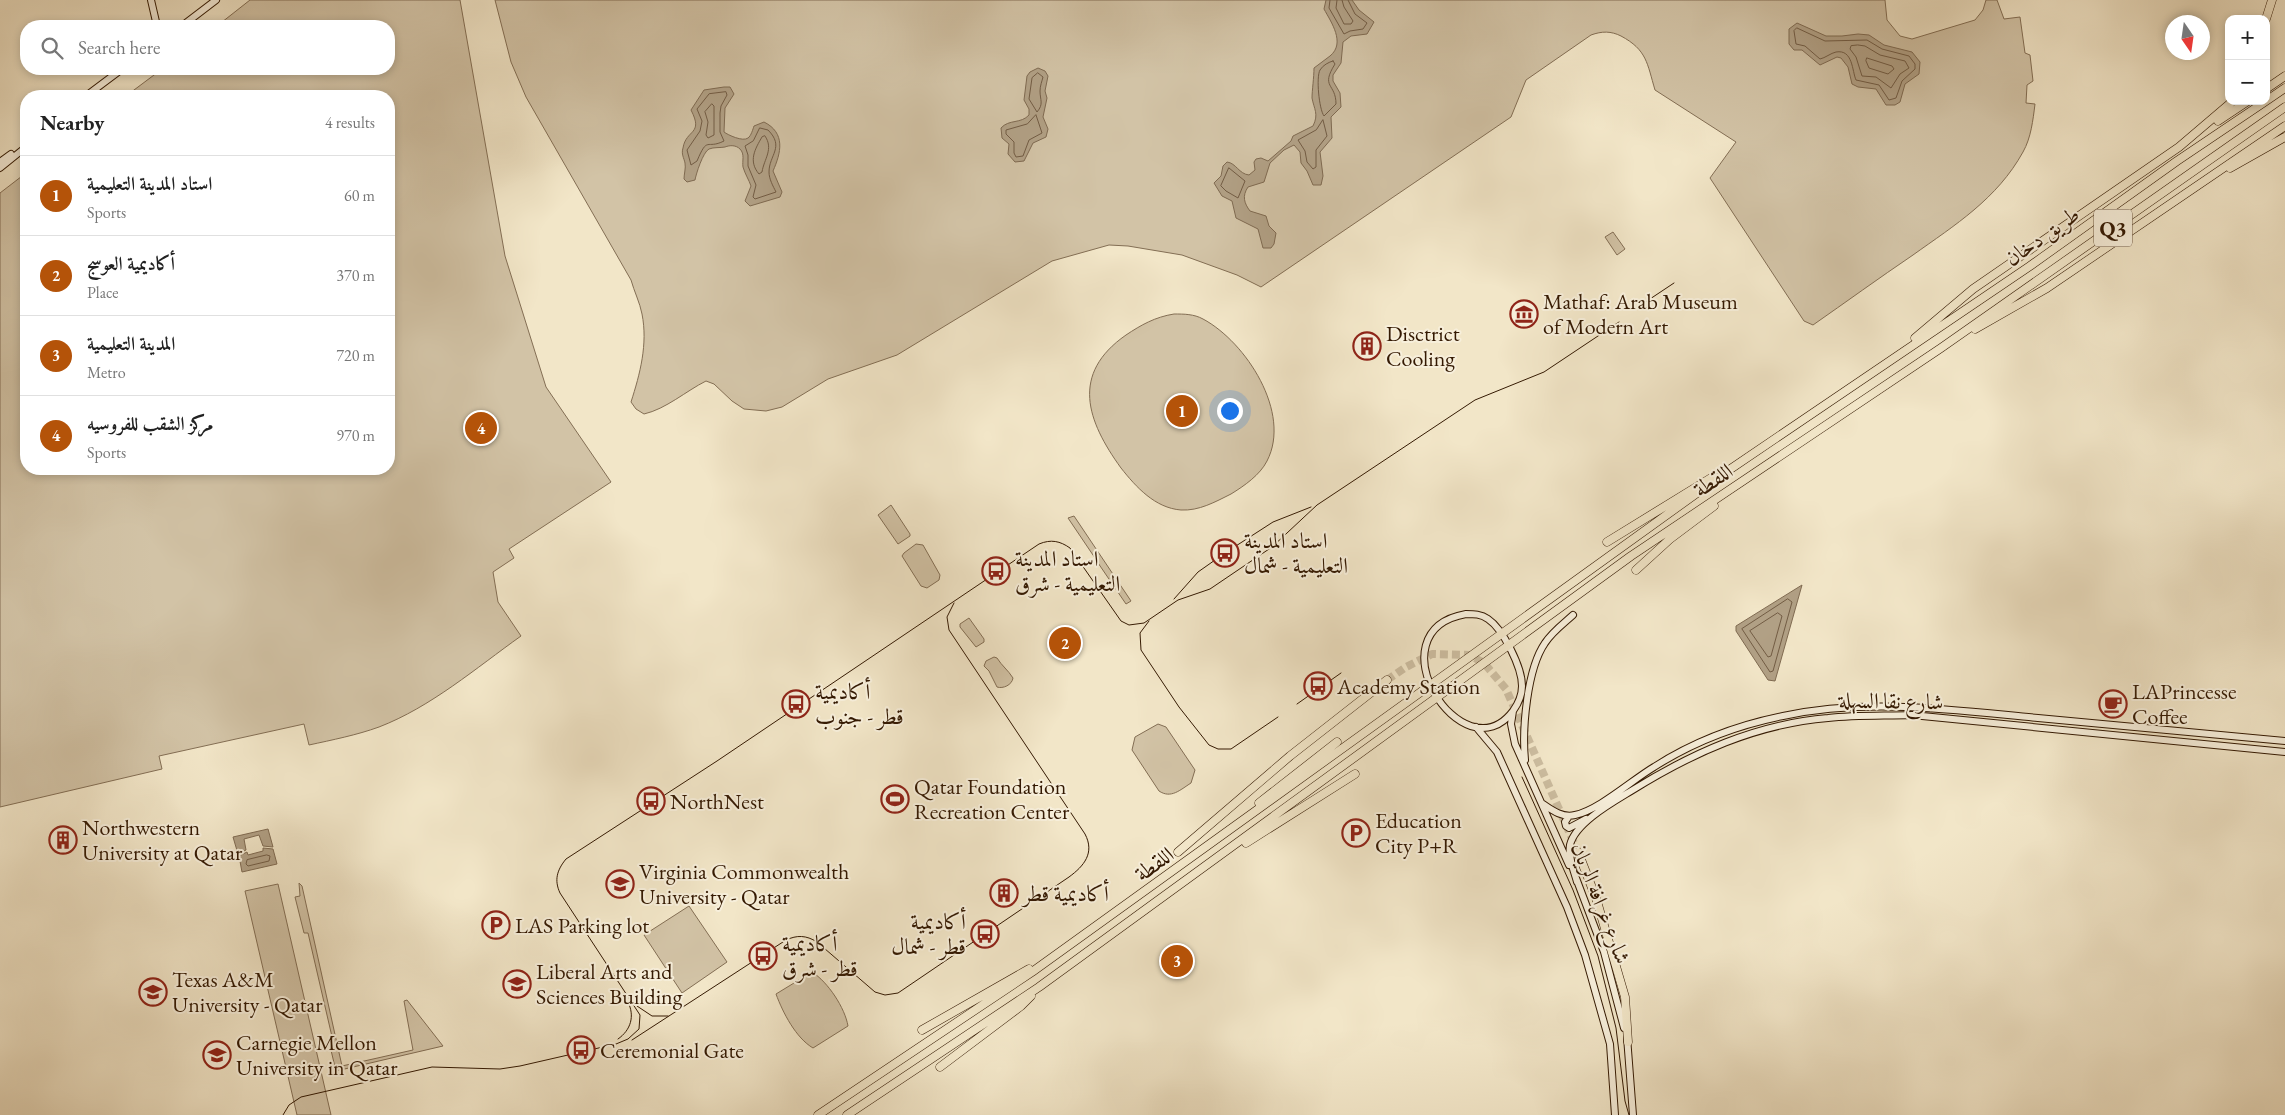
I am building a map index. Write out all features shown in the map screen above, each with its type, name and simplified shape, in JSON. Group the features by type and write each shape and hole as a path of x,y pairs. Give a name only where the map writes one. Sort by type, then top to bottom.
{"main road":[{"path":"2267,15 2272,0"},
{"path":"2270,86 2285,76"},
{"name":"طريق دخان","path":"2270,98 2285,88"},
{"path":"2179,147 2228,105"},
{"path":"1887,362 1974,289 2242,105"},
{"name":"طريق دخان","path":"1887,362 2030,266 2192,150 2260,105"},
{"name":"طريق دخان","path":"1941,348 2285,107"},
{"path":"1941,348 2047,288 2285,126"},
{"path":"2182,195 2285,137"},
{"name":"اللقطة","path":"847,1115 1039,987 1631,556 1941,348"},
{"name":"اللقطة","path":"818,1115 937,1037 1070,945 1729,470 1887,362"},
{"path":"1607,542 1698,485 1729,470"},
{"path":"1636,570 1670,539 1714,505 1726,492"},
{"path":"1178,852 1290,756 1387,680"},
{"path":"1180,866 1337,742"},
{"path":"1190,878 1206,871 1275,824 1355,774"},
{"path":"1578,852 1596,898 1625,997 1628,1042"},
{"path":"922,1030 1070,945"},
{"path":"940,1067 1021,1006 1039,987"}],"street":[{"path":"151,0 156,20"},
{"path":"187,20 211,0"},
{"path":"188,20 216,0"},
{"path":"94,90 114,75"},
{"path":"100,90 119,75"},
{"path":"1,166 20,148"},
{"path":"1,166 20,153"},
{"path":"1477,614 1487,618 1502,634 1508,646 1522,684 1519,701 1513,711 1497,723 1476,727 1463,724 1455,719 1438,697 1423,661 1430,633 1436,626 1455,616 1477,614"},
{"path":"1525,764 1523,737 1536,661 1546,642 1573,615"},
{"name":"شارع نقا السهلة","path":"1569,816 1592,808 1653,767 1720,734 1784,716 1838,708 1917,707 2285,741"},
{"name":"شارع غرافة الريان","path":"1513,711 1512,735 1577,882 1604,952 1628,1042 1633,1115"},
{"name":"شارع نقا السهلة","path":"1577,882 1570,856 1572,841 1600,810 1677,764 1711,747 1756,732 1826,718 1912,715 2285,752"},
{"name":"شارع غرافة الريان","path":"1476,727 1497,752 1567,907 1585,955 1610,1044 1615,1115"},
{"path":"1543,804 1558,814 1569,816 1566,824 1568,828 1600,810"}],"shaded area":[{"path":"250,0 460,0 505,256 546,387 611,482 509,549 514,558 493,572 498,602 521,636 453,686 417,709 371,730 309,745 304,724 159,756 162,769 0,807 0,193 20,178 20,475 395,475 395,90 134,90 154,75 395,75 395,20 225,20"},
{"path":"495,0 1885,0 1887,20 1900,36 1912,39 1975,20 1983,10 1986,0 1997,0 2004,19 2020,17 2025,53 2030,55 2033,81 2027,85 2026,103 2035,104 2026,147 2013,169 1988,197 1944,233 1813,325 1804,321 1710,178 1736,142 1655,90 1645,58 1641,52 1630,41 1617,34 1603,32 1591,35 1526,80 1511,117 1261,287 1237,275 1182,255 1128,246 1109,245 1052,261 897,355 828,379 782,407 766,411 744,409 732,401 714,384 706,381 668,404 644,414 636,409 631,402 644,348 644,325 631,280 526,97 511,62"},
{"path":"1613,232 1625,249 1617,255 1605,237"},
{"path":"1174,314 1200,317 1235,344 1249,361 1260,381 1269,401 1274,422 1273,442 1267,461 1256,475 1231,494 1207,505 1188,510 1172,508 1155,501 1133,482 1121,468 1100,433 1093,416 1090,398 1091,382 1097,366 1108,350 1126,335 1154,319"},
{"path":"891,505 910,534 910,536 898,544 878,515"},
{"path":"1074,516 1131,601 1126,604 1096,560 1098,559 1095,558 1068,518"},
{"path":"916,544 923,545 940,575 939,580 927,588 921,586 902,556"},
{"path":"969,618 984,639 984,642 976,647 960,627 960,624"},
{"path":"994,657 997,658 1013,678 1011,683 1004,687 997,687 989,671 984,666 986,661"},
{"path":"1158,724 1166,727 1195,770 1191,783 1171,794 1159,791 1132,750 1135,737"},
{"path":"299,883 302,886 342,1066 413,1050 404,1001 407,1000 443,1046 336,1071 329,1042 333,1041 308,933 304,933 295,897 300,896"},
{"path":"278,884 331,1115 297,1115 245,891"},
{"path":"689,906 727,962 682,993 644,935"},
{"path":"812,972 824,982 835,996 848,1026 813,1048 796,1032 782,1009 776,994"}],"water":[{"path":"1326,0 1352,0 1359,10 1374,22 1367,34 1351,36 1343,42 1341,63 1333,75 1333,81 1340,93 1341,107 1331,117 1332,138 1320,152 1323,176 1321,185 1313,185 1301,163 1300,152 1294,145 1284,150 1270,163 1264,182 1248,187 1246,190 1246,205 1250,211 1266,216 1269,226 1276,233 1274,244 1271,248 1263,248 1258,229 1236,218 1232,201 1222,196 1214,183 1221,176 1223,166 1227,162 1249,175 1255,170 1254,162 1256,159 1261,158 1268,161 1291,141 1293,136 1313,126 1316,115 1312,98 1314,68 1335,51 1337,45 1336,32 1324,9"},
{"path":"1797,23 1826,36 1869,35 1884,45 1912,52 1920,62 1919,74 1905,84 1900,102 1895,105 1886,105 1876,89 1858,87 1852,84 1848,67 1841,58 1837,57 1820,65 1802,50 1794,50 1789,44 1789,29"},
{"path":"1038,68 1045,71 1048,76 1045,91 1047,98 1043,117 1048,129 1046,137 1033,143 1024,161 1015,162 1008,154 1009,144 1002,138 1001,128 1008,123 1022,120 1029,115 1029,109 1024,100 1027,76"},
{"path":"730,87 734,94 725,108 724,132 736,138 746,139 750,136 754,126 764,122 776,132 780,144 773,171 782,192 780,197 750,206 745,201 751,186 743,167 742,153 735,146 709,149 702,159 695,180 687,182 684,179 685,165 682,150 696,124 691,110 704,90"},
{"path":"1802,585 1775,681 1768,680 1736,631 1736,626"},
{"path":"268,829 273,847 263,846 259,835 244,839 246,850 238,854 233,837"},
{"path":"263,848 273,849 277,864 242,872 239,856 247,852 248,855 263,851"}],"tunnel":[{"path":"1387,680 1406,667 1432,654 1469,655 1484,663 1506,689 1578,852"}],"tram line":[{"path":"1644,303 1674,283"},
{"path":"283,1115 289,1105 301,1097 432,1067 500,1069 616,1044 628,1039 639,1029 640,1015 560,893 557,875 566,859 717,761 1039,544 1055,542 1070,548 1121,621 1129,625 1144,623 1178,600 1210,589 1272,547 1317,505 1475,400 1544,372 1619,322"},
{"path":"1174,599 1198,572 1225,553 1273,522 1311,507"},
{"path":"632,1040 786,940 794,937 802,936 817,942 875,992 885,995 898,993 1069,877 1083,864 1089,847 1085,834 949,630 947,617 954,603"},
{"path":"1149,621 1140,633 1141,650 1179,707 1209,745 1218,749 1231,749 1278,717"},
{"path":"1297,704 1341,673"},
{"path":"1522,777 1573,890 1598,956 1616,1028 1625,1101 1629,1115"},
{"path":"618,1039 629,1027 631,1012 628,1002"},
{"path":"637,1006 652,1016 668,1016"}],"place":[{"name":"Mathaf: Arab Museum of Modern Art","path":"1524,314"},
{"name":"Disctrict Cooling","path":"1367,346"},
{"name":"استاد المدينة التعليمية","path":"1182,411"},
{"name":"مركز الشقب للفروسيه","path":"481,428"},
{"name":"استاد المدينة التعليمية - شمال","path":"1225,553"},
{"name":"استاد المدينة التعليمية - شرق","path":"996,571"},
{"name":"أكاديمية العوسج","path":"1065,643"},
{"name":"Academy Station","path":"1318,686"},
{"name":"أكاديمية قطر - جنوب","path":"796,704"},
{"name":"LAPrincesse Coffee","path":"2113,704"},
{"name":"Qatar Foundation Recreation Center","path":"895,799"},
{"name":"NorthNest","path":"651,801"},
{"name":"Education City P+R","path":"1356,833"},
{"name":"Northwestern University at Qatar","path":"63,840"},
{"name":"Virginia Commonwealth University - Qatar","path":"620,884"},
{"name":"أكاديمية قطر","path":"1004,893"},
{"name":"LAS Parking lot","path":"496,925"},
{"name":"أكاديمية قطر - شمال","path":"985,934"},
{"name":"أكاديمية قطر - شرق","path":"763,956"},
{"name":"المدينة التعليمية","path":"1177,961"},
{"name":"Liberal Arts and Sciences Building","path":"517,984"},
{"name":"Texas A&M University - Qatar","path":"153,992"},
{"name":"Ceremonial Gate","path":"581,1050"},
{"name":"Carnegie Mellon University in Qatar","path":"217,1055"}]}
